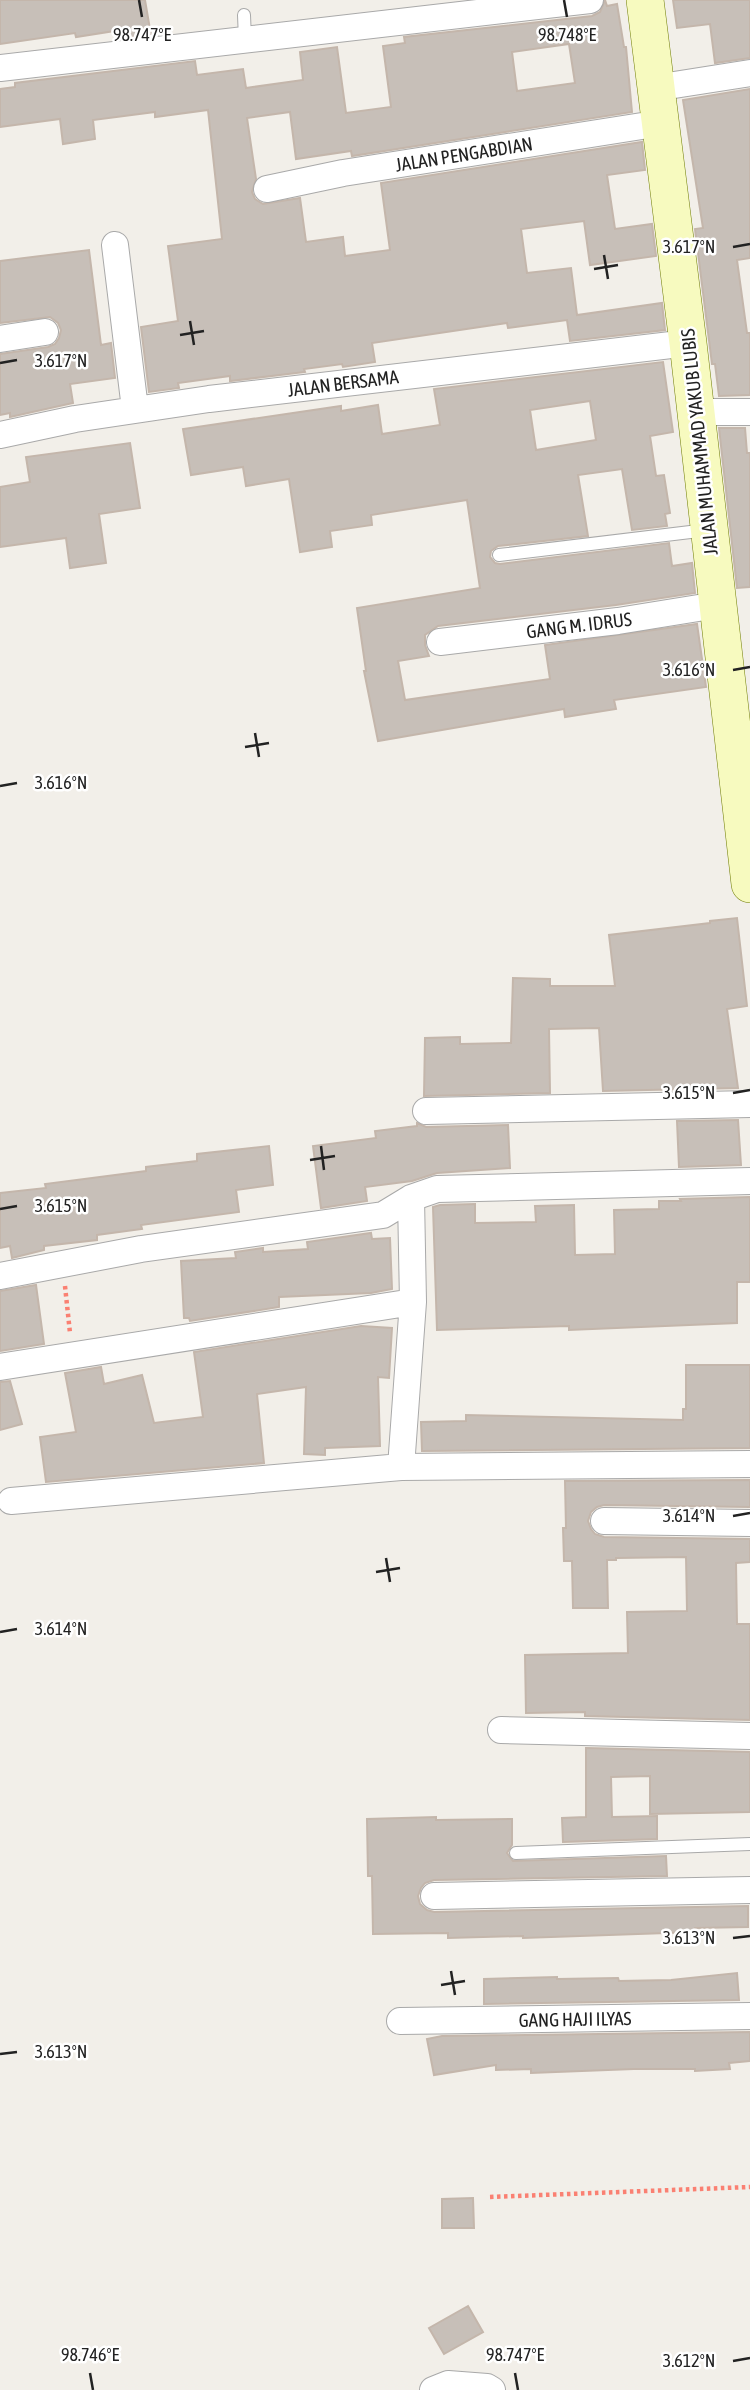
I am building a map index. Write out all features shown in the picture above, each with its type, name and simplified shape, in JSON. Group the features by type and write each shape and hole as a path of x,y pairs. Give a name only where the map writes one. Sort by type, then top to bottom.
{"main road":[{"name":"JALAN MUHAMMAD YAKUB LUBIS","path":"645,0 688,343 717,605 734,700 750,884"}],"street":[{"path":"0,68 244,27 590,0"},
{"path":"655,88 750,73"},
{"name":"JALAN PENGABDIAN","path":"267,189 343,173 661,123"},
{"path":"116,245 135,410"},
{"path":"0,339 45,332"},
{"name":"JALAN BERSAMA","path":"0,435 75,419 255,393 688,343"},
{"path":"696,412 750,412"},
{"name":"GANG M. IDRUS","path":"440,642 618,621 717,605"},
{"path":"426,1111 750,1104"},
{"path":"0,1276 141,1250 383,1214 411,1198 438,1189 750,1181"},
{"path":"401,1467 413,1302 411,1198"},
{"path":"0,1367 413,1302"},
{"path":"11,1501 401,1467 750,1464"},
{"path":"604,1521 750,1523"},
{"path":"502,1730 750,1736"},
{"path":"435,1896 750,1889"},
{"name":"GANG HAJI ILYAS","path":"400,2021 750,2016"},
{"path":"433,2390 448,2384 487,2387 492,2390"}],"lane":[{"path":"499,555 708,530"},
{"path":"516,1853 750,1844"}],"path":[{"path":"62,1265 73,1355"},
{"path":"490,2197 750,2187"}],"building":[{"path":"0,0 145,0 151,35 122,38 121,30 76,37 75,33 0,44"},
{"path":"605,0 607,6 617,4 626,47 632,112 352,156 351,151 296,159 290,112 247,118 256,179 252,192 255,199 263,204 300,198 306,242 343,237 345,256 390,250 381,183 642,142 645,170 607,175 615,229 652,224 656,256 590,265 584,221 521,229 527,273 571,268 577,315 662,303 665,330 570,341 567,320 508,328 507,323 372,343 375,362 343,367 342,364 304,369 305,372 230,381 230,376 178,383 179,388 149,392 141,327 178,321 168,246 222,239 208,110 155,117 155,112 93,120 95,139 63,144 60,119 0,127 0,89 15,87 15,83 195,61 197,75 243,69 246,88 303,80 300,52 337,47 346,113 391,107 383,46 405,43 404,37 592,16 600,12","holes":["569,44 575,83 517,91 512,52"]},
{"path":"673,0 750,0 750,58 715,63 710,24 677,28"},
{"path":"750,89 750,258 737,260 747,333 750,333 750,395 719,396 715,364 712,364 695,229 703,228 683,100"},
{"path":"89,250 101,345 111,343 115,378 70,384 73,403 10,417 10,413 0,415 0,354 48,347 55,344 61,330 58,323 50,317 0,323 0,261"},
{"path":"663,362 673,432 650,436 656,476 664,475 670,513 665,514 667,526 632,530 622,469 578,475 588,536 498,546 491,551 490,557 500,564 669,543 672,566 692,563 695,593 438,626 425,635 429,656 398,661 405,700 550,679 545,645 697,624 706,687 614,700 616,709 565,717 564,709 378,741 364,671 357,608 480,588 467,500 371,515 372,525 330,531 332,547 300,552 289,479 246,486 243,467 191,475 183,429 341,406 341,411 378,405 382,434 440,425 434,389","holes":["590,401 596,440 536,450 530,410"]},
{"path":"719,428 745,428 747,453 750,453 750,587 737,588"},
{"path":"130,443 140,508 99,514 106,563 70,568 66,538 0,547 0,487 30,482 26,457"},
{"path":"737,918 747,1006 727,1009 738,1088 603,1091 599,1028 549,1029 550,1093 424,1096 425,1038 460,1037 460,1044 511,1043 513,978 550,979 550,986 615,986 609,935"},
{"path":"738,1120 741,1165 679,1167 677,1121"},
{"path":"417,1123 426,1127 508,1125 510,1168 437,1173 412,1181 365,1187 367,1201 321,1208 313,1146 376,1138 375,1131 417,1126"},
{"path":"269,1146 273,1185 236,1190 239,1212 141,1225 142,1229 97,1235 97,1240 44,1246 44,1250 12,1258 10,1246 0,1248 0,1193 46,1188 45,1184 146,1171 146,1167 197,1161 197,1154"},
{"path":"750,1197 750,1282 737,1282 737,1323 569,1330 569,1326 437,1330 433,1207 475,1204 475,1223 536,1222 535,1206 574,1205 575,1255 615,1254 614,1210 659,1209 659,1201"},
{"path":"371,1233 372,1239 390,1238 392,1289 371,1293 279,1297 279,1307 190,1321 189,1318 184,1318 181,1261 236,1258 235,1252 263,1248 263,1252 308,1249 307,1242"},
{"path":"36,1285 44,1344 0,1351 0,1291"},
{"path":"361,1326 392,1328 389,1378 378,1377 380,1446 325,1448 325,1455 304,1454 306,1387 257,1394 264,1463 46,1482 40,1437 76,1432 65,1373 101,1367 104,1384 142,1375 154,1423 203,1417 194,1352"},
{"path":"686,1365 750,1365 750,1448 422,1451 421,1422 466,1421 466,1415 683,1420 683,1409 686,1409"},
{"path":"10,1381 22,1424 0,1430 0,1382"},
{"path":"750,1480 750,1507 604,1505 591,1512 588,1521 595,1534 604,1537 750,1539 750,1562 736,1563 737,1624 750,1624 750,1720 585,1716 585,1712 526,1713 525,1655 628,1653 627,1612 687,1611 686,1557 607,1560 608,1608 573,1608 572,1561 564,1561 565,1481"},
{"path":"586,1748 750,1752 750,1812 650,1814 650,1776 611,1777 612,1817 657,1816 657,1839 563,1842 562,1818 586,1817"},
{"path":"436,1817 436,1820 512,1819 512,1845 507,1853 513,1861 666,1856 667,1876 434,1880 425,1883 418,1896 420,1904 427,1910 748,1906 748,1927 695,1928 695,1932 523,1938 448,1938 448,1933 373,1934 367,1819"},
{"path":"737,1973 739,2000 484,2004 484,1979 557,1977 618,1978 619,1981 671,1980"},
{"path":"750,2032 750,2061 729,2063 730,2069 695,2071 634,2069 531,2073 531,2069 496,2070 496,2065 434,2075 427,2039 442,2036"},
{"path":"473,2198 474,2228 442,2228 442,2199"},
{"path":"468,2306 483,2332 444,2354 429,2328"}]}
